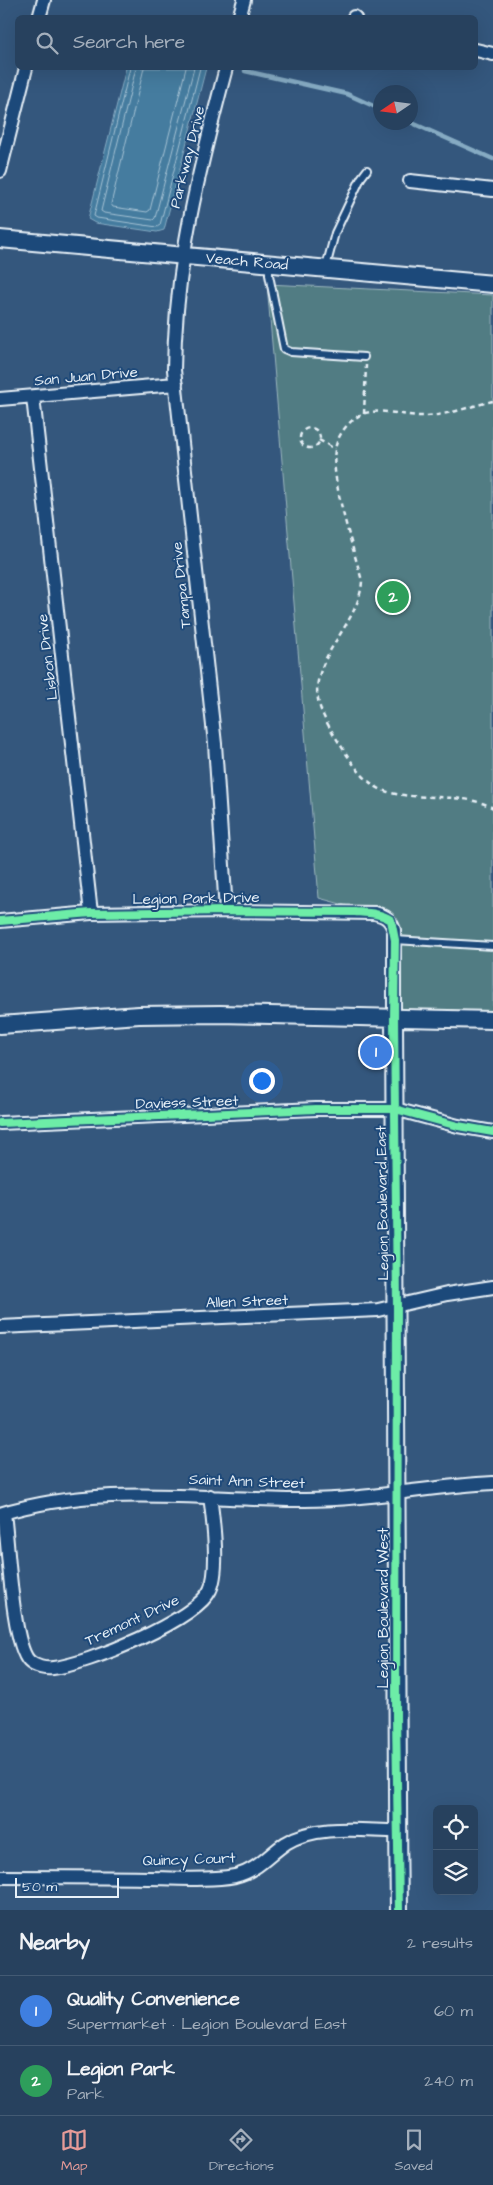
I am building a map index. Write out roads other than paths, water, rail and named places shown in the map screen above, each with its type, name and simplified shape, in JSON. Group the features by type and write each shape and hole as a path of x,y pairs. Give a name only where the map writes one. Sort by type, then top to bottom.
{"street":[{"path":"40,15 44,0"},
{"path":"240,15 244,0"},
{"path":"478,50 493,54"},
{"path":"0,171 25,70"},
{"name":"Parkway Drive","path":"183,256 189,217 226,70"},
{"path":"410,181 493,190"},
{"name":"Veach Road","path":"0,239 493,284"},
{"name":"Tampa Drive","path":"183,256 175,333 176,384 215,744 226,911"},
{"name":"San Juan Drive","path":"0,399 33,398 176,384"},
{"name":"Lisbon Drive","path":"33,398 91,913"},
{"name":"Legion Park Drive","path":"0,921 91,913 226,911 375,913 391,920"},
{"name":"Legion Boulevard East","path":"391,920 395,940 397,1306"},
{"path":"0,1025 139,1015 202,1014 493,1020"},
{"name":"Daviess Street","path":"0,1123 316,1109 395,1109 458,1126 493,1132"},
{"name":"Allen Street","path":"0,1327 345,1313 378,1310 447,1294 493,1287"},
{"name":"Legion Boulevard West","path":"397,1306 398,1910"},
{"name":"Saint Ann Street","path":"2,1513 36,1504 101,1495 210,1496 305,1500 397,1492 447,1485 493,1483"},
{"name":"Tremont Drive","path":"2,1513 16,1621 22,1652 30,1662 40,1668 52,1669 83,1661 121,1646 180,1617 202,1602 210,1590 214,1577 214,1529 210,1496"},
{"name":"Quincy Court","path":"0,1877 193,1878 232,1876 248,1872 262,1864 285,1844 300,1836 333,1831 398,1831"}],"lane":[{"path":"325,268 335,233 361,178 367,170"},
{"path":"269,263 268,274 284,349 291,352 364,357"},
{"path":"395,940 493,946"}],"water":[{"path":"125,70 205,70 164,230 157,232 95,223 88,219"}],"waterway":[{"path":"245,71 347,94 373,106"},
{"path":"418,126 493,159"}],"place":[{"name":"Legion Park","path":"393,597"},
{"name":"Quality Convenience","path":"376,1052"}]}
